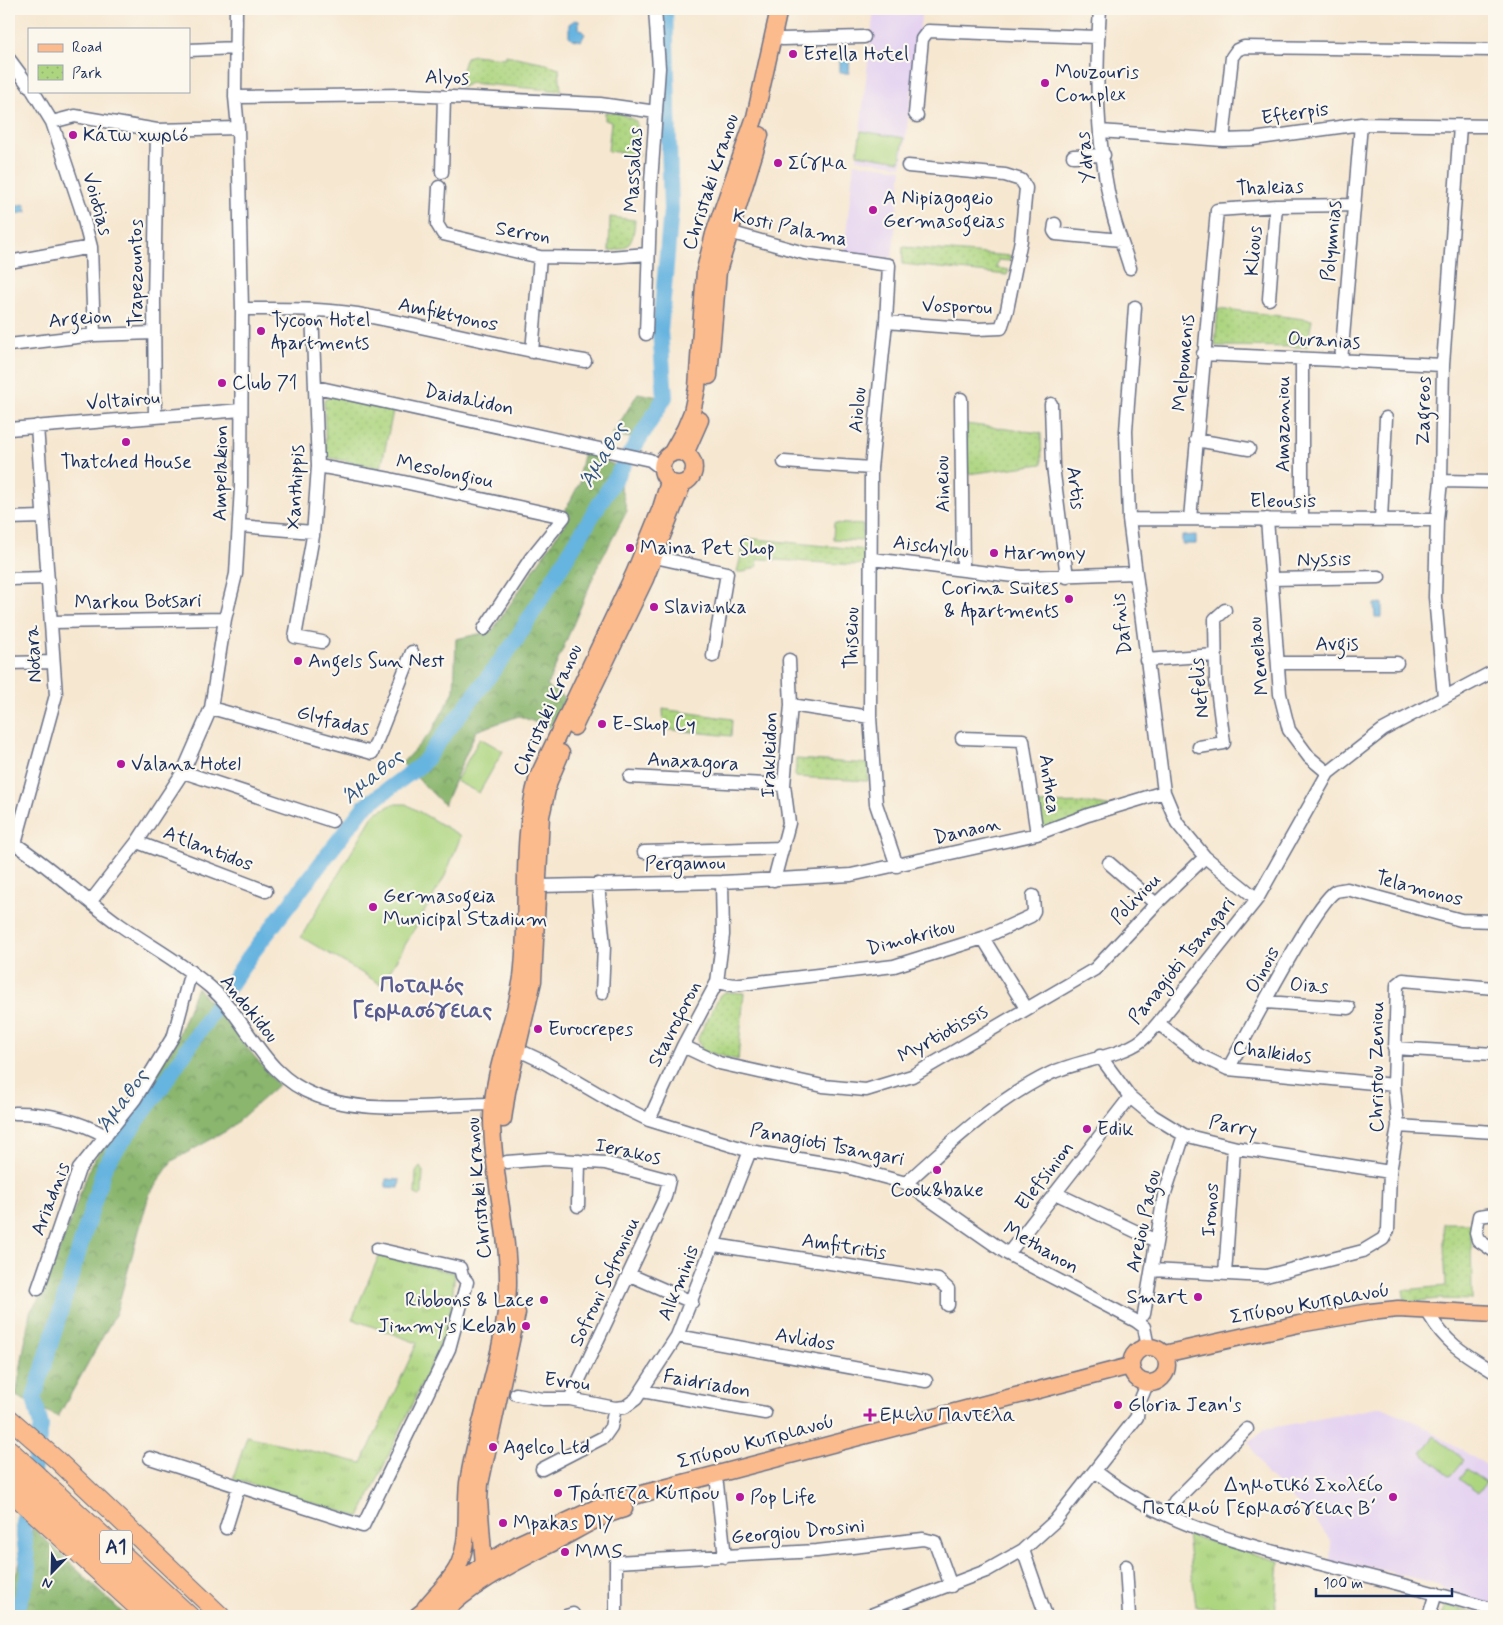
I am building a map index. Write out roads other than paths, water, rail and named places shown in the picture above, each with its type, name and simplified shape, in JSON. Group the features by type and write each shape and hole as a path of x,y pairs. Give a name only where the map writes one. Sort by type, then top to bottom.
{"highway":[{"path":"9,1418 58,1461 221,1616"},
{"name":"A1","path":"9,1449 53,1488 178,1613"},
{"name":"A1","path":"9,1471 50,1517 178,1613"},
{"path":"9,1490 50,1517 148,1616"}],"main road":[{"name":"Christaki Kranou","path":"484,1572 480,1519 480,1484 516,1322 518,1305 518,1265 503,1119 510,1046 521,979 528,886 528,835 533,794 538,777 634,574 661,508 670,465 697,430 708,390 722,233 755,117 778,9"},
{"name":"Christaki Kranou","path":"722,233 765,120 788,9"},
{"name":"Christaki Kranou","path":"436,1612 464,1550 468,1483 505,1320 507,1266 493,1135 493,1104 510,1046 533,981 541,816 549,781 654,557 670,465"},
{"name":"Σπύρου Κυπριανού","path":"1166,1358 1272,1329 1370,1312 1398,1310 1494,1314"},
{"name":"Σπύρου Κυπριανού","path":"1166,1358 1300,1330 1370,1318 1430,1316 1494,1320"},
{"path":"1148,1347 1159,1350 1166,1358 1163,1377 1159,1381 1147,1384 1137,1379 1132,1370 1136,1352 1148,1347"},
{"name":"Σπύρου Κυπριανού","path":"436,1612 518,1544 606,1503 1132,1370"},
{"name":"Σπύρου Κυπριανού","path":"436,1612 484,1572 613,1512 1132,1370"},
{"path":"480,1519 492,1539 504,1544 518,1544"}],"street":[{"name":"Ampelakion","path":"91,901 137,842 182,772 211,708 225,619 236,574 240,526 242,309 238,128 235,97 236,9"},
{"name":"Massalias","path":"646,334 648,254 659,68 655,9"},
{"name":"Ydras","path":"1100,9 1098,37 1100,131 1111,206 1130,268"},
{"path":"917,116 915,114 922,39 928,32 1098,37"},
{"path":"782,38 864,37"},
{"path":"190,50 236,48"},
{"path":"1223,140 1232,57 1237,50 1268,48 1494,50"},
{"path":"9,59 14,75 28,85"},
{"name":"Voiotias","path":"34,92 52,122 81,209 91,247 94,335"},
{"name":"Alyos","path":"235,97 444,97 600,104 656,112"},
{"path":"442,172 444,97"},
{"path":"52,122 76,116 157,130 238,128"},
{"name":"Efterpis","path":"1100,131 1223,140 1361,124 1494,126"},
{"name":"Polymnias","path":"1341,362 1361,124"},
{"name":"Zagreos","path":"1444,697 1435,597 1437,520 1441,481 1443,365 1460,126"},
{"name":"Trapezountos","path":"155,417 154,333 157,130"},
{"path":"1073,156 1104,155"},
{"name":"Vosporou","path":"886,322 984,330 1001,328 1007,310 1021,240 1026,188 1021,180 1006,175 908,166"},
{"name":"Serron","path":"439,187 437,224 443,234 540,257 596,258 648,254"},
{"name":"Thaleias","path":"1217,210 1276,206 1354,205"},
{"name":"Klious","path":"1269,299 1276,206"},
{"name":"Melpomenis","path":"1190,519 1217,210"},
{"path":"1054,224 1056,234 1122,240"},
{"name":"Kosti Palama","path":"722,233 804,253 888,265"},
{"path":"9,262 91,247"},
{"path":"532,352 540,257"},
{"name":"Aiolou","path":"872,559 871,468 886,322 888,265"},
{"name":"Dafnis","path":"1135,307 1126,431 1129,519 1164,792 1177,823 1205,857 1256,899"},
{"name":"Amfiktyonos","path":"242,309 312,310 356,314 532,352 585,361"},
{"name":"Xanthippis","path":"312,310 318,466 313,532 295,637 322,642"},
{"name":"Argeion","path":"9,345 94,335 154,333"},
{"name":"Ouranias","path":"1203,354 1341,362 1443,365"},
{"name":"Amazoniou","path":"1302,359 1302,519"},
{"name":"Daidalidon","path":"316,387 670,465"},
{"name":"Aineiou","path":"962,399 963,570"},
{"name":"Artis","path":"1051,404 1053,466 1067,577"},
{"name":"Voltairou","path":"9,429 241,410"},
{"path":"1381,520 1386,418"},
{"name":"Notara","path":"12,842 56,695 37,426"},
{"path":"1196,440 1248,449"},
{"path":"784,462 871,468"},
{"name":"Mesolongiou","path":"318,466 390,479 564,517 531,558 484,629"},
{"path":"1441,481 1494,482"},
{"path":"9,518 43,517"},
{"name":"Eleousis","path":"1129,519 1437,520"},
{"name":"Menelaou","path":"1267,519 1280,694 1289,730 1309,757 1328,773"},
{"path":"240,526 313,532"},
{"path":"654,557 727,573 713,656"},
{"name":"Aischylou","path":"872,559 1022,577 1067,577 1135,573"},
{"name":"Thiseiou","path":"872,559 870,718 876,804 897,866"},
{"path":"9,579 48,578"},
{"name":"Nyssis","path":"1271,579 1379,578"},
{"name":"Nefelis","path":"1199,747 1224,743 1216,681 1215,619 1225,610"},
{"name":"Markou Botsari","path":"52,622 225,619"},
{"name":"Glyfadas","path":"211,708 372,753 412,652"},
{"path":"1146,660 1215,655"},
{"name":"Irakleidon","path":"774,880 789,823 784,786 791,705 789,660"},
{"path":"9,663 53,662"},
{"name":"Avgis","path":"1278,664 1397,663"},
{"name":"Panagioti Tsangari","path":"510,1046 649,1120 750,1151 843,1166 906,1183 939,1153 1016,1092 1051,1073 1129,1048 1142,1040 1158,1024 1256,899 1328,773 1383,730 1494,671"},
{"path":"791,705 870,718"},
{"name":"Anthea","path":"962,738 1023,740 1037,834"},
{"path":"182,772 332,821"},
{"name":"Anaxagora","path":"630,777 784,786"},
{"name":"Danaon","path":"774,880 852,875 897,866 1037,834 1088,815 1164,792"},
{"name":"Andokidou","path":"12,842 119,924 191,971 211,988 234,1014 275,1070 292,1084 317,1096 379,1106 424,1108 493,1104"},
{"name":"Atlantidos","path":"137,842 266,890"},
{"path":"644,852 782,848"},
{"name":"Poliviou","path":"1095,969 1156,904 1205,857"},
{"path":"1109,863 1156,904"},
{"name":"Pergamou","path":"539,886 774,880"},
{"name":"Stavroforon","path":"649,1120 683,1046 717,982 722,935 722,882"},
{"path":"598,884 604,946 602,993"},
{"name":"Telamonos","path":"1336,892 1347,889 1461,920 1494,921"},
{"name":"Oinois","path":"1228,1069 1305,932 1323,905 1336,892"},
{"name":"Dimokritou","path":"717,982 733,985 894,966 983,938 1031,916 1034,910 1033,896"},
{"path":"983,938 1026,1008"},
{"name":"Myrtiotissis","path":"683,1046 719,1063 823,1086 866,1090 912,1076 1095,969"},
{"name":"Ariadnis","path":"38,1289 79,1169 135,1098 174,1035 191,971"},
{"name":"Christou Zeniou","path":"1152,1270 1266,1276 1363,1251 1379,1243 1388,1230 1390,1172 1398,1126 1394,1085 1397,985 1403,980 1494,988"},
{"name":"Oias","path":"1266,1002 1349,1008"},
{"name":"Chalkidos","path":"1158,1024 1199,1055 1228,1069 1394,1085"},
{"path":"1394,1048 1494,1054"},
{"name":"Parry","path":"1100,1056 1130,1097 1153,1116 1184,1135 1234,1148 1390,1172"},
{"name":"Elefsinion","path":"1008,1254 1130,1097"},
{"path":"15,1113 37,1113 65,1118 106,1136"},
{"path":"1398,1126 1494,1132"},
{"name":"Areiou Pagou","path":"1144,1314 1164,1196 1184,1135"},
{"name":"Ironos","path":"1226,1274 1234,1148"},
{"name":"Alkminis","path":"614,1408 625,1407 642,1392 677,1336 750,1151"},
{"name":"Ierakos","path":"508,1162 546,1159 579,1161 605,1164 669,1180"},
{"name":"Ierakos","path":"578,1206 579,1161"},
{"name":"Sofroni Sofroniou","path":"570,1399 630,1275 665,1197 669,1180"},
{"name":"Methanon","path":"906,1183 1008,1254 1136,1321 1144,1327 1148,1347"},
{"path":"1055,1193 1156,1241"},
{"path":"1494,1214 1479,1216 1476,1233 1478,1240 1494,1251"},
{"name":"Amfitritis","path":"714,1245 938,1280 948,1289 948,1305"},
{"path":"150,1458 363,1526 449,1349 467,1282 462,1276 460,1268 377,1249"},
{"path":"630,1275 692,1302"},
{"path":"1430,1316 1440,1334 1456,1348 1494,1372"},
{"name":"Avlidos","path":"677,1336 926,1381"},
{"path":"868,1616 951,1586 986,1571 1023,1550 1055,1520 1137,1417 1138,1406 1147,1384"},
{"name":"Faidriadon","path":"642,1392 764,1413"},
{"name":"Evrou","path":"516,1394 543,1399 570,1399 614,1408"},
{"path":"542,1469 604,1437 611,1427 614,1408"},
{"path":"1167,1515 1174,1501 1247,1429"},
{"path":"1095,1471 1110,1483 1167,1515 1205,1533 1264,1551 1436,1593 1494,1610"},
{"path":"718,1484 725,1557"},
{"path":"226,1528 239,1486"},
{"name":"Georgiou Drosini","path":"616,1616 616,1562 817,1551 923,1539 935,1542 951,1586"},
{"path":"1023,1550 1046,1616"},
{"path":"1126,1566 1129,1616"},
{"path":"1429,1616 1436,1593"}],"water":[{"path":"575,20 579,21 579,28 585,34 581,41 572,39 569,36 569,24"},
{"path":"839,54 850,54 849,73 839,73"},
{"path":"25,204 27,212 10,215 9,207"},
{"path":"1196,535 1196,544 1182,544 1182,536"},
{"path":"1382,603 1382,617 1375,617 1374,604"},
{"path":"386,1179 400,1180 399,1188 386,1187"}],"waterway":[{"name":"Άμαθος","path":"15,1616 29,1574 23,1529 41,1426 34,1398 105,1165 161,1088 249,957 364,807 422,764 514,643 665,397 660,331 671,210 665,9"}],"place":[{"name":"Estella Hotel","path":"793,54"},
{"name":"Mouzouris Complex","path":"1045,83"},
{"name":"Κάτω χωριό","path":"73,135"},
{"name":"Σίγμα","path":"778,163"},
{"name":"A Nipiagogeio Germasogeias","path":"873,210"},
{"name":"Tycoon Hotel Apartments","path":"261,331"},
{"name":"Club 71","path":"222,383"},
{"name":"Thatched House","path":"126,442"},
{"name":"Maina Pet Shop","path":"630,548"},
{"name":"Harmony","path":"994,553"},
{"name":"Corina Suites & Apartments","path":"1069,599"},
{"name":"Slavianka","path":"654,607"},
{"name":"Angels Sun Nest","path":"298,661"},
{"name":"E-Shop Cy","path":"602,724"},
{"name":"Valana Hotel","path":"121,764"},
{"name":"Germasogeia Municipal Stadium","path":"373,907"},
{"name":"Eurocrepes","path":"538,1029"},
{"name":"Edik","path":"1087,1129"},
{"name":"Cook&bake","path":"937,1170"},
{"name":"Smart","path":"1198,1297"},
{"name":"Ribbons & Lace","path":"544,1300"},
{"name":"Jimmy's Kebab","path":"526,1326"},
{"name":"Gloria Jean's","path":"1118,1405"},
{"name":"Εμιλυ Παντελα","path":"870,1415"},
{"name":"Agelco Ltd","path":"493,1447"},
{"name":"Τράπεζα Κύπρου","path":"558,1493"},
{"name":"Pop Life","path":"740,1497"},
{"name":"Δημοτικό Σχολείο Ποταμού Γερμασόγειας Β΄","path":"1393,1497"},
{"name":"Mpakas DIY","path":"503,1523"},
{"name":"MMS","path":"565,1552"}],"district":[{"name":"Ποταμός Γερμασόγειας","path":"422,998"}]}
